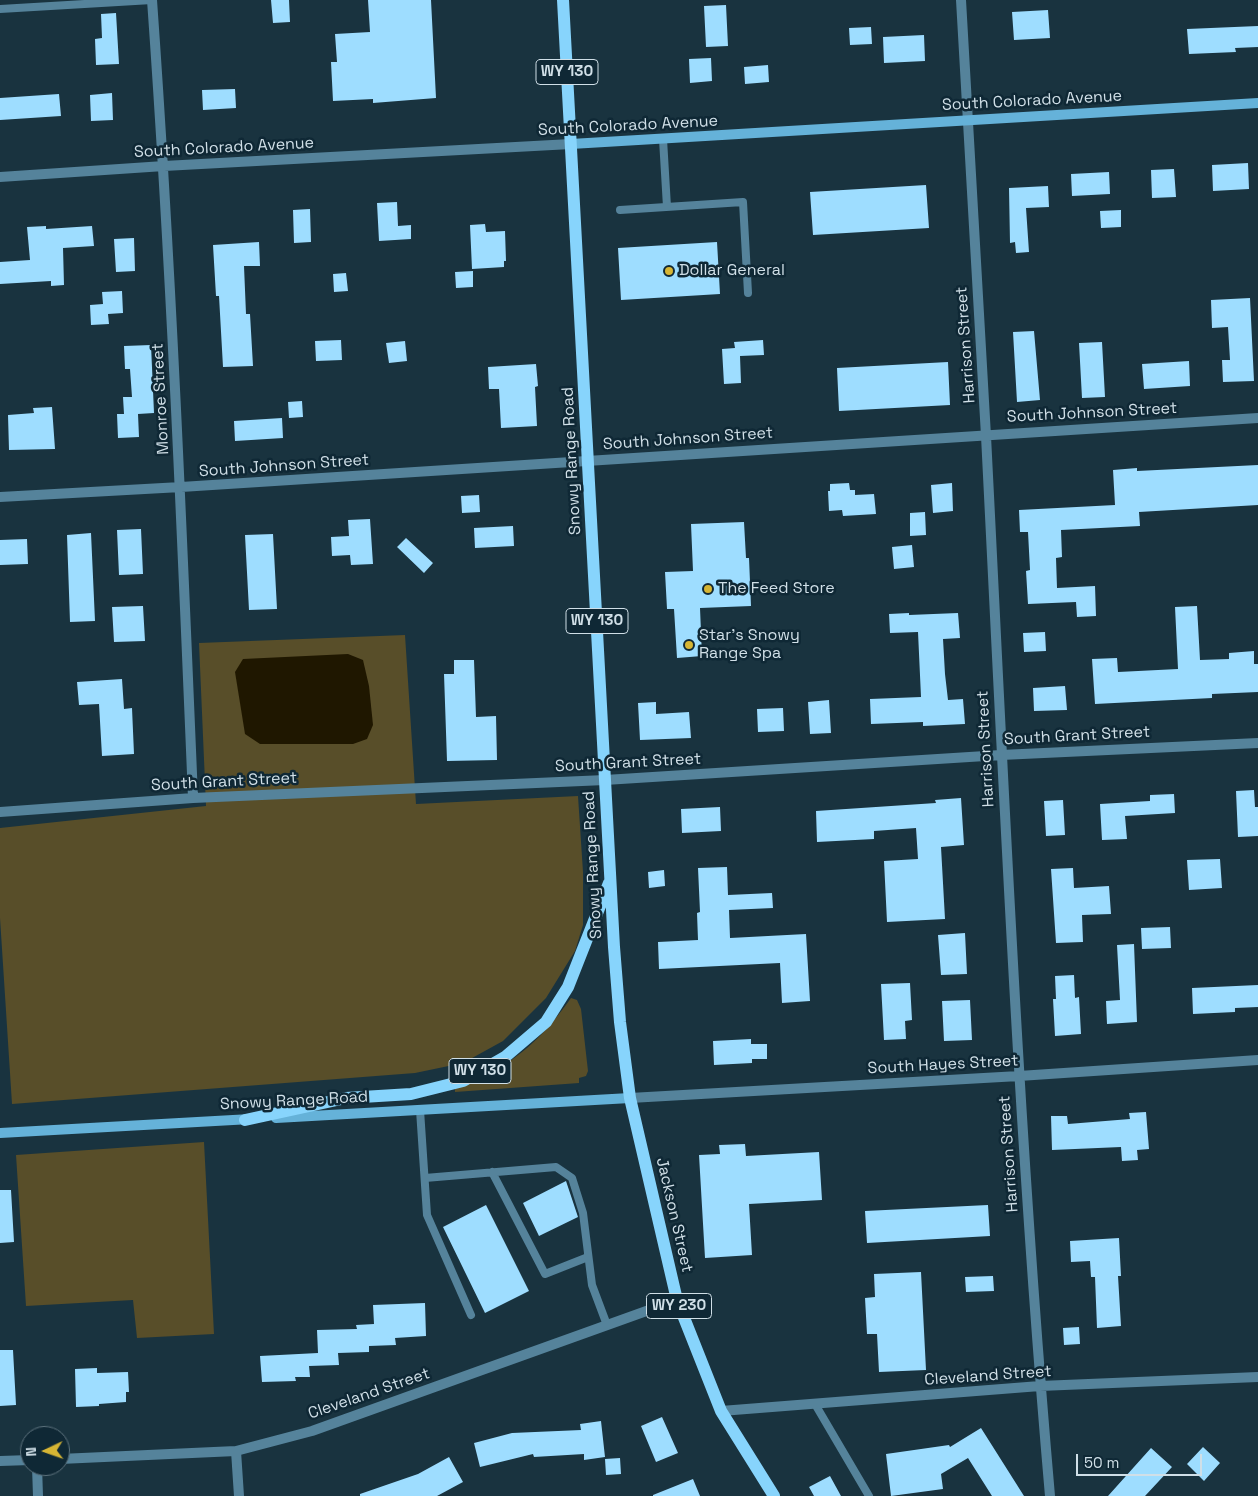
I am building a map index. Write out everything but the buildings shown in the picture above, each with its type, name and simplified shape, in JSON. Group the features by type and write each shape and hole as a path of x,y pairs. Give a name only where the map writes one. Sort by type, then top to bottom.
{"main road":[{"name":"Snowy Range Road","path":"562,0 610,878 620,1022 630,1098"},
{"name":"WY 130","path":"245,1120 346,1098 412,1094 463,1081 505,1057 546,1022 568,987 610,878"},
{"name":"Jackson Street","path":"630,1098 677,1300 721,1411 774,1496"}],"street":[{"name":"Monroe Street","path":"152,0 164,166 181,487 193,798"},
{"name":"Harrison Street","path":"961,0 986,434 1019,1076 1040,1386 1050,1496"},
{"name":"South Colorado Avenue","path":"0,177 1258,103"},
{"name":"South Johnson Street","path":"0,497 1258,418"},
{"name":"South Grant Street","path":"0,812 193,798 605,780 1001,755 1258,743"},
{"name":"South Hayes Street","path":"630,1098 1019,1076 1258,1060"},
{"name":"Snowy Range Road","path":"0,1133 630,1098"},
{"name":"Cleveland Street","path":"70,1459 236,1451 312,1431 677,1300"},
{"name":"Cleveland Street","path":"721,1411 1040,1386 1258,1377"},
{"path":"236,1451 239,1496"},
{"path":"0,1461 20,1460"},
{"path":"37,1476 38,1496"}],"lane":[{"path":"0,9 152,0"},
{"path":"663,138 668,207"},
{"path":"620,210 743,202 748,293"},
{"path":"420,1110 427,1215 471,1315"},
{"path":"425,1178 556,1167 572,1178 583,1213 592,1285 607,1325"},
{"path":"492,1172 545,1274 588,1257"},
{"path":"814,1404 869,1496"}],"shaded area":[{"path":"405,635 416,804 578,796 583,872 583,925 575,951 546,998 503,1041 463,1063 415,1073 12,1104 0,918 0,828 206,806 199,643"},
{"path":"348,654 363,660 369,686 373,725 367,739 353,744 260,744 245,734 235,672 243,659"},
{"path":"571,998 577,1000 581,1009 588,1071 586,1076 579,1078 579,1083 455,1092 455,1087 491,1072 521,1053 547,1028"},
{"path":"204,1142 214,1334 137,1338 133,1300 26,1306 16,1155"}],"place":[{"name":"Dollar General","path":"669,271"},
{"name":"The Feed Store","path":"708,589"},
{"name":"Star's Snowy Range Spa","path":"689,645"}]}
